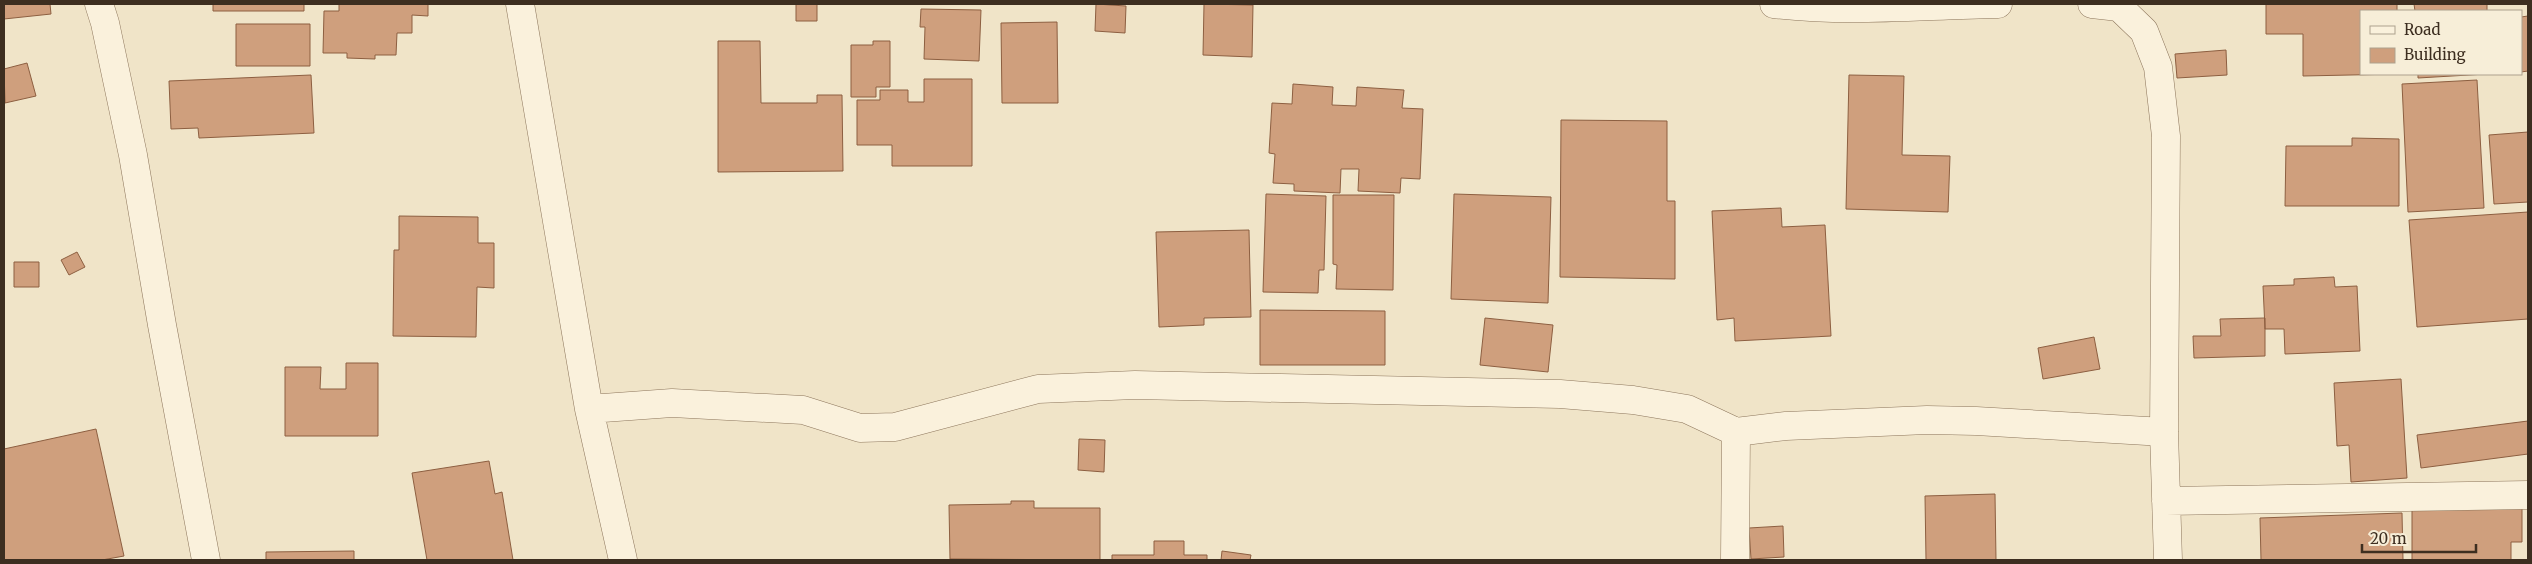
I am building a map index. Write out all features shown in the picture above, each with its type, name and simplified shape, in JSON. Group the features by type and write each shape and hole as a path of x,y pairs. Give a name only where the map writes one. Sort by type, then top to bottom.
{"street":[{"path":"99,4 133,155 162,325 206,560"},
{"path":"520,4 589,409 623,560"},
{"path":"1774,4 1807,8 1910,8 1998,4"},
{"path":"2092,4 2119,7 2144,31 2158,67 2166,136 2164,432 2168,560"},
{"path":"589,409 672,402 803,410 860,428 894,427 1038,389 1135,386 1560,394 1633,400 1687,409 1736,432 1786,426 1927,420 2164,432"},
{"path":"1735,560 1736,432"},
{"path":"2166,501 2528,495"}],"building":[{"path":"4,4 50,4 51,14 4,19"},
{"path":"213,4 304,4 304,11 213,11"},
{"path":"339,4 428,4 428,16 412,15 412,33 397,33 396,55 375,55 375,59 347,58 347,53 323,53 324,11 339,11"},
{"path":"796,4 817,4 817,21 796,21"},
{"path":"1096,4 1126,6 1125,33 1095,31"},
{"path":"1204,4 1253,5 1252,57 1203,55"},
{"path":"2266,4 2397,4 2397,10 2360,10 2360,75 2303,76 2303,34 2266,34"},
{"path":"2414,4 2487,4 2487,10 2415,10"},
{"path":"921,9 981,10 979,61 924,59 925,27 920,27"},
{"path":"2528,16 2528,71 2522,72 2522,17"},
{"path":"1057,22 1058,103 1002,103 1001,23"},
{"path":"236,24 310,24 310,66 236,66"},
{"path":"718,41 760,41 761,103 817,103 817,95 842,95 843,171 718,172"},
{"path":"873,41 890,41 890,87 876,87 876,97 851,97 851,45 873,45"},
{"path":"2226,50 2227,75 2177,78 2175,54"},
{"path":"27,63 36,96 5,103 4,69"},
{"path":"311,75 314,133 199,138 198,128 171,129 169,81"},
{"path":"1849,75 1904,76 1902,155 1950,156 1948,212 1846,209"},
{"path":"2418,75 2469,75 2418,78"},
{"path":"924,79 972,79 972,166 892,166 892,145 857,145 857,100 880,100 880,90 908,90 908,102 924,102"},
{"path":"2477,80 2484,208 2408,212 2402,84"},
{"path":"1293,84 1333,87 1332,105 1356,106 1357,87 1404,90 1402,108 1423,109 1420,179 1401,178 1400,193 1358,191 1359,169 1341,169 1340,193 1294,191 1294,184 1273,183 1275,154 1269,153 1272,103 1292,104"},
{"path":"1561,120 1667,121 1667,201 1675,201 1675,279 1560,277"},
{"path":"2528,132 2528,202 2494,204 2489,135"},
{"path":"2352,138 2399,139 2399,206 2285,206 2286,146 2352,146"},
{"path":"1266,194 1326,196 1324,270 1319,270 1318,293 1263,292"},
{"path":"1454,194 1551,197 1548,303 1451,299"},
{"path":"1333,195 1394,195 1393,290 1336,289 1337,265 1333,264"},
{"path":"1781,208 1782,227 1825,225 1831,336 1735,341 1734,318 1717,320 1712,211"},
{"path":"2528,212 2528,319 2417,327 2409,220"},
{"path":"399,216 478,217 478,243 494,243 494,288 477,287 476,337 393,336 394,250 399,250"},
{"path":"1249,230 1251,317 1204,318 1204,325 1159,327 1156,232"},
{"path":"77,252 85,267 69,275 61,260"},
{"path":"14,262 39,262 39,287 14,287"},
{"path":"2334,277 2335,287 2357,286 2360,351 2285,354 2284,329 2265,329 2263,286 2294,285 2294,279"},
{"path":"1260,310 1385,311 1385,365 1260,365"},
{"path":"1485,318 1553,325 1548,372 1480,365"},
{"path":"2265,318 2265,356 2194,358 2193,336 2221,336 2220,319"},
{"path":"2094,337 2100,369 2043,379 2038,348"},
{"path":"346,363 378,363 378,436 285,436 285,367 321,367 320,389 346,389"},
{"path":"2401,379 2407,478 2351,482 2349,445 2337,446 2334,383"},
{"path":"2528,421 2528,454 2421,468 2417,435"},
{"path":"96,429 124,556 102,560 4,560 4,449"},
{"path":"1079,439 1105,440 1104,472 1078,470"},
{"path":"489,461 495,494 502,492 513,560 427,560 412,473"},
{"path":"1995,494 1996,560 1926,560 1925,496"},
{"path":"1011,501 1034,501 1034,508 1100,508 1100,560 950,559 949,505 1011,504"},
{"path":"2412,506 2522,506 2522,542 2511,542 2511,560 2412,560"},
{"path":"2402,513 2403,560 2261,560 2260,518"},
{"path":"1783,526 1784,557 1751,559 1749,528"},
{"path":"1154,541 1184,541 1184,555 1207,555 1207,560 1112,560 1112,555 1154,555"},
{"path":"354,551 354,560 266,560 266,552"},
{"path":"1222,551 1251,555 1250,560 1221,560"}]}
